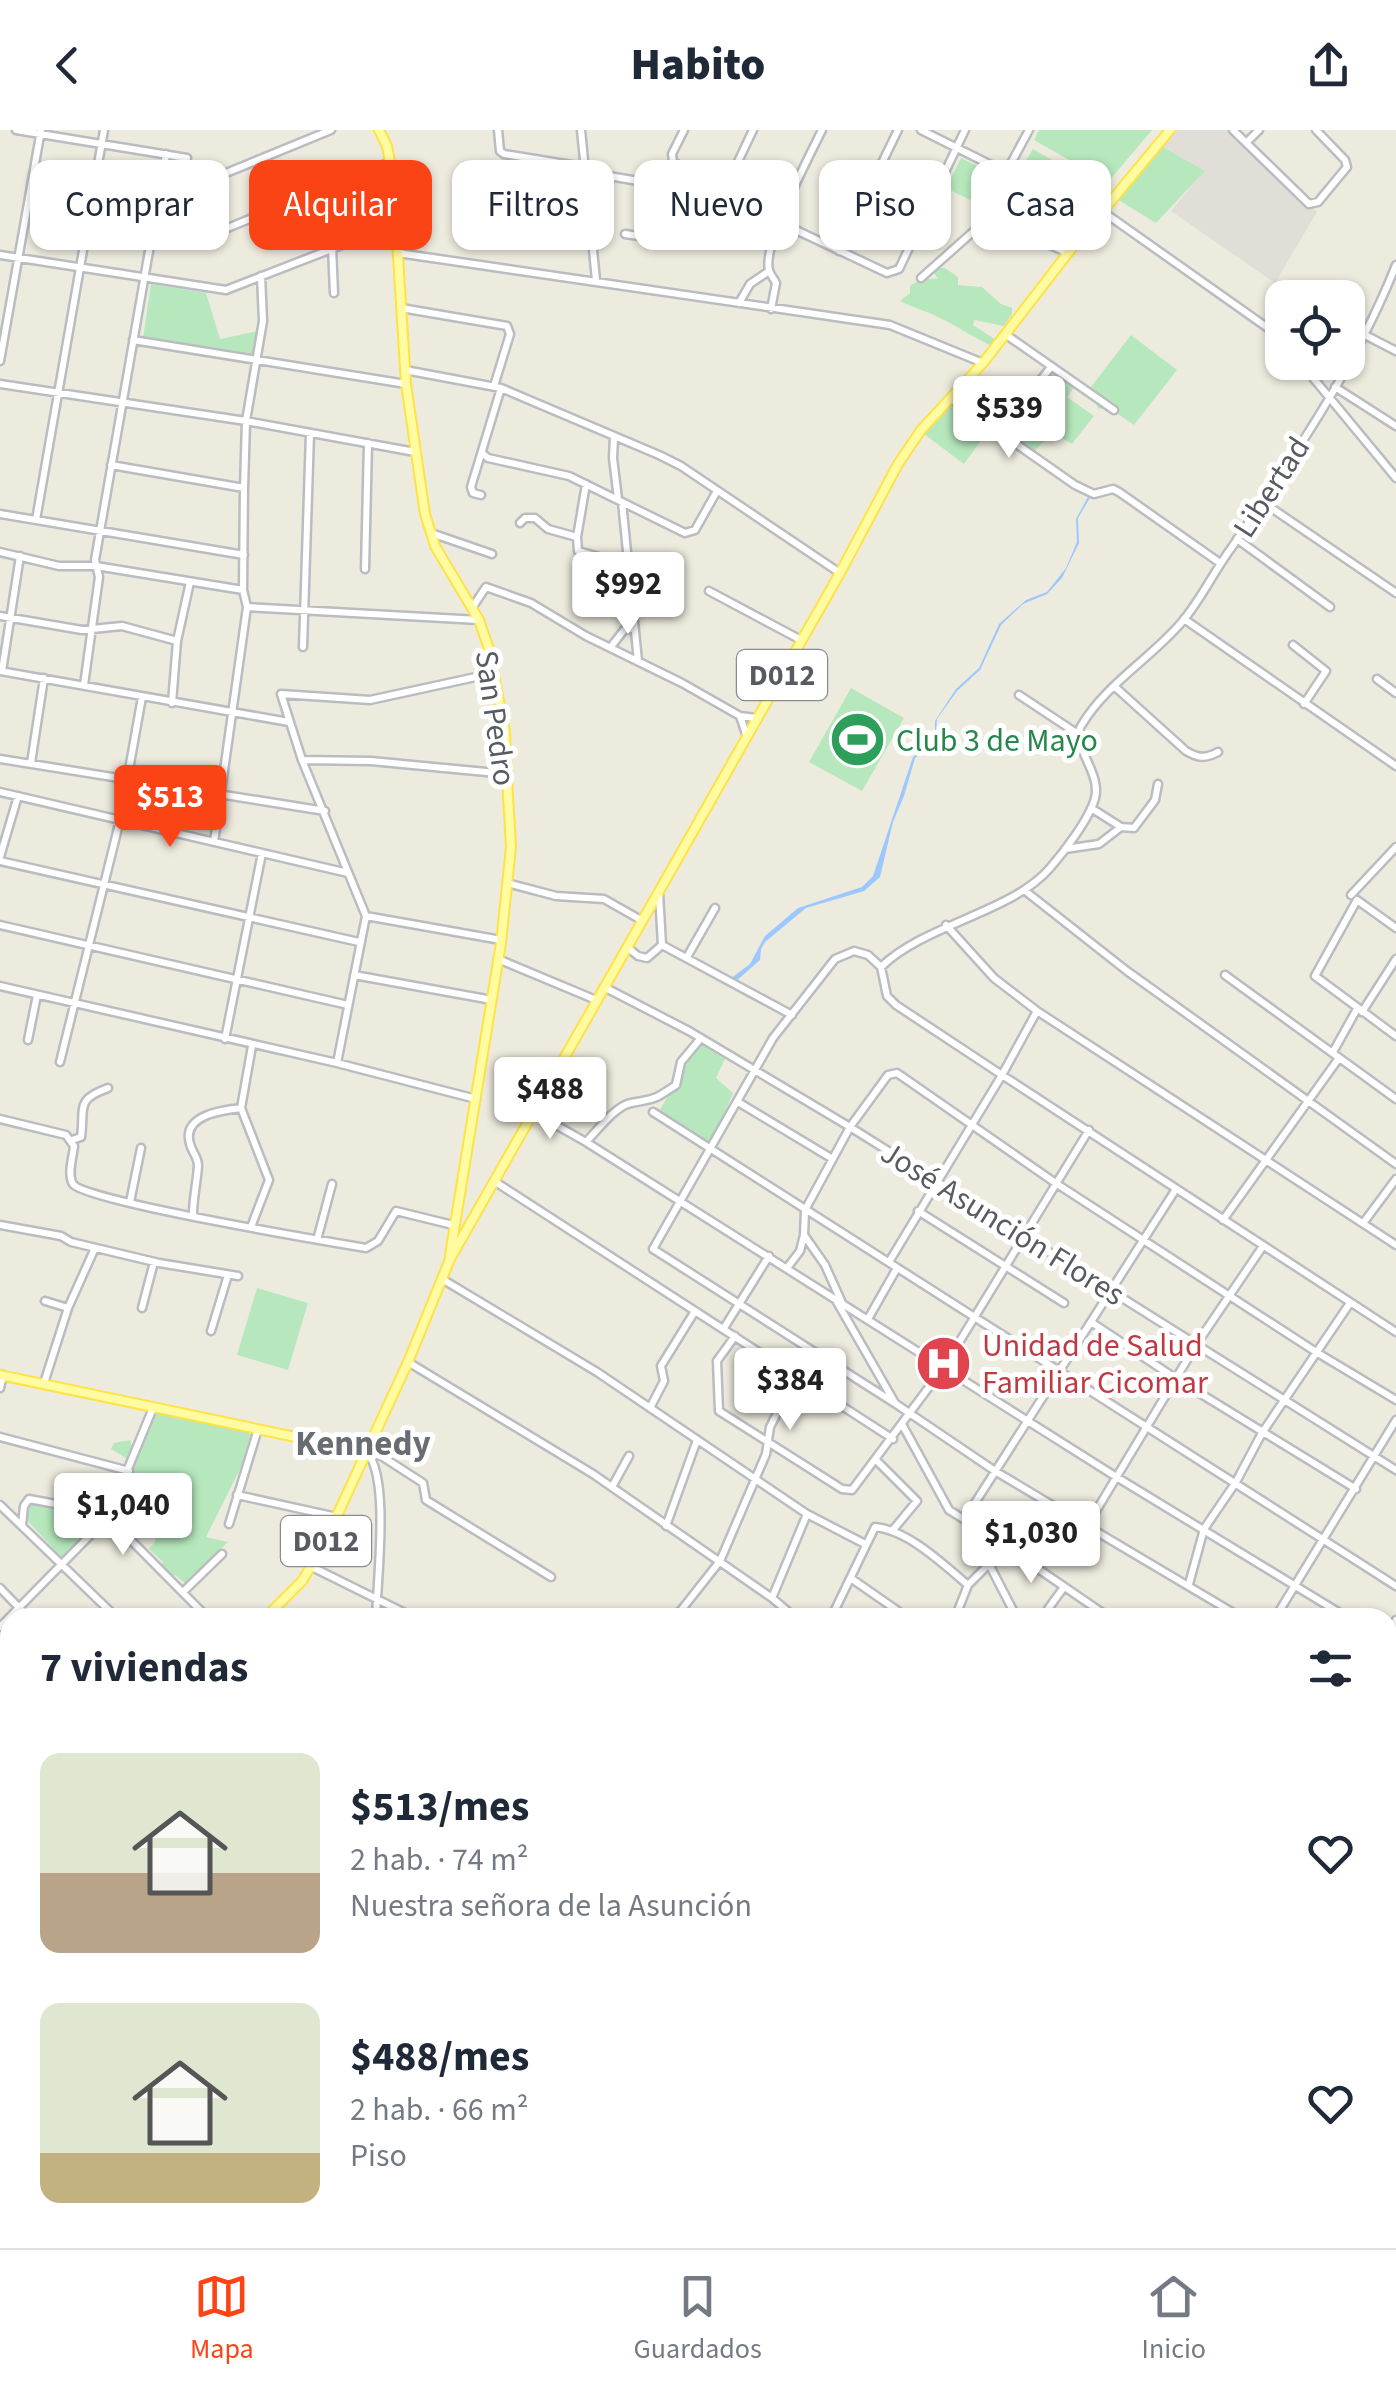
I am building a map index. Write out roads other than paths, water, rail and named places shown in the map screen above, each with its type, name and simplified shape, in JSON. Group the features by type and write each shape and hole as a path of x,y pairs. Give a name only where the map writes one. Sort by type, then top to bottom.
{"main road":[{"name":"San Pedro","path":"379,130 390,160"},
{"name":"D012","path":"1111,200 1170,130"},
{"name":"San Pedro","path":"398,250 406,384 430,532 479,620 494,674 505,732 511,846 501,940 450,1259"},
{"name":"D012","path":"274,1608 312,1567 408,1362 441,1278 492,1180 840,573 898,464 1070,250"},
{"path":"454,1222 469,1224"},
{"path":"2,1375 368,1450"}],"street":[{"path":"16,130 187,158"},
{"path":"36,520 104,130"},
{"path":"229,172 331,130"},
{"path":"498,130 500,152 536,160"},
{"path":"581,130 584,160"},
{"path":"673,160 684,130"},
{"path":"740,160 753,130"},
{"path":"799,179 822,130"},
{"path":"839,251 898,130"},
{"path":"921,130 980,160"},
{"path":"799,230 888,272 898,269 966,130"},
{"path":"1011,160 1029,130"},
{"path":"1233,130 1305,202 1314,204 1347,167 1316,130"},
{"path":"1246,143 1259,130"},
{"path":"0,361 4,320 40,132"},
{"path":"165,160 166,154"},
{"path":"1111,217 1265,324"},
{"path":"625,234 634,235"},
{"path":"921,278 971,234"},
{"path":"84,685 110,465 150,250"},
{"path":"0,255 226,290 325,250"},
{"path":"332,250 334,294"},
{"path":"593,250 596,280"},
{"path":"770,309 776,283 769,271 774,250"},
{"path":"1061,250 1068,253"},
{"path":"398,253 890,325 983,363"},
{"name":"Libertad","path":"1365,333 1396,265"},
{"path":"738,303 750,284 769,271"},
{"path":"214,842 247,607 243,590 246,421 263,321 261,276"},
{"path":"401,308 507,326 510,334 471,487 473,493 481,496"},
{"path":"1005,334 1114,410"},
{"path":"1365,336 1396,351"},
{"path":"133,340 406,384"},
{"path":"1000,432 1052,367"},
{"path":"405,370 498,387 681,466 840,573"},
{"path":"1314,380 1396,478"},
{"name":"Libertad","path":"1078,734 1114,686 1184,619 1264,503 1338,380"},
{"path":"0,384 246,421 415,452"},
{"path":"1334,387 1396,426"},
{"path":"952,399 1091,493 1119,492 1220,563"},
{"path":"303,647 310,433"},
{"path":"614,436 613,458 638,662"},
{"path":"365,569 368,443"},
{"path":"482,453 488,458 569,476 690,533 696,530 717,490"},
{"path":"110,465 244,488"},
{"path":"586,484 576,548 581,553 627,565"},
{"path":"1264,503 1396,593"},
{"path":"0,514 244,554"},
{"path":"520,523 525,518 535,518 548,529 577,537"},
{"path":"430,532 492,554"},
{"path":"1237,540 1330,607"},
{"path":"0,552 58,566 96,566 243,590"},
{"path":"20,556 1,671 289,722"},
{"path":"172,702 177,641 190,582"},
{"path":"472,608 484,588 489,587 530,603 740,716 756,718"},
{"path":"708,591 801,640"},
{"path":"247,607 479,620"},
{"path":"0,616 90,630 122,626 177,641"},
{"path":"1184,619 1396,766"},
{"path":"610,648 624,630 633,628"},
{"path":"1293,645 1326,671 1304,704"},
{"path":"337,1063 366,916 302,760 281,696 284,692 370,700 494,674"},
{"path":"31,763 44,678"},
{"path":"1377,679 1396,693"},
{"path":"1114,686 1196,757 1208,758 1218,752"},
{"path":"881,967 946,925 1024,890 1050,868 1091,808 1096,798 1095,776 1078,734 1019,696"},
{"path":"60,1062 120,820 142,697"},
{"path":"740,716 746,734"},
{"path":"0,759 325,811"},
{"path":"302,760 371,761 507,774"},
{"path":"1091,808 1131,829 1142,821 1155,800 1158,784"},
{"path":"0,792 348,873"},
{"path":"18,796 0,859 359,942"},
{"path":"1063,849 1104,842 1121,827"},
{"path":"1071,839 1078,849"},
{"path":"1351,895 1396,847"},
{"path":"225,1039 262,853"},
{"path":"507,883 556,896 604,900 641,920"},
{"path":"1024,890 1127,971 1396,1164"},
{"path":"659,892 662,945"},
{"path":"1396,928 1357,900 1315,976 1396,1036"},
{"path":"687,957 715,908"},
{"path":"366,916 501,940"},
{"path":"0,925 348,1004"},
{"path":"946,925 994,978 1037,1011 1396,1246"},
{"path":"627,947 647,958 662,945"},
{"path":"662,945 792,1015"},
{"path":"1226,1608 994,1471 653,1250 772,1038 835,959 854,951 868,956 881,967 886,996 896,1005 1396,1332"},
{"path":"498,959 596,1000"},
{"path":"1224,1220 1308,1103 1360,1011 1396,959"},
{"path":"354,975 492,1000"},
{"path":"1226,975 1396,1099"},
{"path":"0,986 337,1063 477,1100"},
{"name":"José Asunción Flores","path":"604,987 701,1038 850,1127 1396,1470"},
{"path":"28,1040 38,995"},
{"path":"889,1262 1037,1011"},
{"path":"586,1142 622,1108 630,1103 653,1101 676,1085 681,1062 701,1038"},
{"path":"252,1046 241,1108 269,1177 252,1227"},
{"path":"788,1268 800,1250 805,1210 831,1158 888,1076 897,1073 1057,1184 1396,1400"},
{"path":"0,1119 72,1140 82,1136 84,1102 90,1095 108,1088"},
{"path":"738,1102 831,1158"},
{"path":"193,1214 198,1163 189,1144 192,1128 214,1111 241,1108"},
{"path":"532,1112 682,1201 1118,1478 1332,1608"},
{"path":"652,1112 1396,1586"},
{"path":"735,1336 718,1361 719,1410 847,1492 852,1490 944,1368 1089,1130"},
{"path":"72,1140 70,1175 74,1184 81,1190 130,1202 317,1240 372,1247 396,1211 454,1222"},
{"path":"130,1202 142,1148"},
{"path":"492,1180 893,1439"},
{"path":"1364,1222 1396,1180"},
{"path":"317,1240 332,1184"},
{"path":"966,1517 1176,1189"},
{"path":"918,1211 1064,1303"},
{"path":"0,1225 60,1236 154,1262 238,1276"},
{"path":"804,1234 826,1265 840,1303 896,1404"},
{"path":"1087,1526 1175,1378 1263,1246"},
{"path":"44,1384 68,1308 95,1248"},
{"path":"724,1328 769,1256"},
{"path":"142,1308 154,1262"},
{"path":"868,1319 897,1268"},
{"path":"211,1331 228,1275"},
{"path":"441,1278 597,1372 808,1514 865,1544"},
{"path":"45,1301 68,1308"},
{"path":"1188,1584 1204,1529 1236,1482 1262,1432 1350,1303"},
{"path":"650,1408 664,1380 661,1366 696,1311"},
{"path":"1091,1322 1356,1489"},
{"path":"408,1362 612,1487 783,1608"},
{"path":"0,1388 2,1375"},
{"path":"683,1608 720,1561 766,1454 770,1427 796,1376"},
{"path":"0,1588 20,1608 108,1517 153,1408"},
{"path":"1282,1608 1396,1420"},
{"path":"902,1426 949,1510 966,1517 1094,1608"},
{"path":"229,1524 258,1429"},
{"path":"0,1437 129,1472"},
{"path":"666,1526 698,1440"},
{"path":"368,1450 423,1483 426,1500 552,1578"},
{"path":"368,1450 378,1484 376,1608"},
{"path":"612,1487 629,1456"},
{"path":"876,1460 916,1501 892,1531"},
{"path":"237,1495 337,1517"},
{"path":"22,1526 24,1506 29,1500 85,1508 108,1517 198,1608"},
{"path":"0,1504 107,1608"},
{"path":"772,1598 808,1514"},
{"path":"973,1524 1011,1608"},
{"path":"836,1608 875,1527 892,1531 968,1585"},
{"path":"183,1592 222,1554"},
{"path":"960,1608 968,1585 988,1564"},
{"path":"312,1567 397,1608"},
{"path":"852,1579 894,1608"},
{"path":"1048,1608 1064,1586"}],"water":[{"path":"1089,495 1078,518 1079,543 1062,578 1047,594 1023,604 1001,625 980,670 957,691 937,719 935,742 915,758 893,822 880,877 864,891 806,908 765,942 760,960 735,982 730,979 750,964 765,936 798,908 862,887 873,876 913,757 935,739 935,721 956,689 979,668 999,624 1026,600 1047,592 1066,568 1077,542 1076,519"}],"place":[{"name":"Club 3 de Mayo","path":"857,740"},
{"name":"Unidad de Salud Familiar Cicomar","path":"943,1363"}],"district":[{"name":"Kennedy","path":"363,1443"}]}
